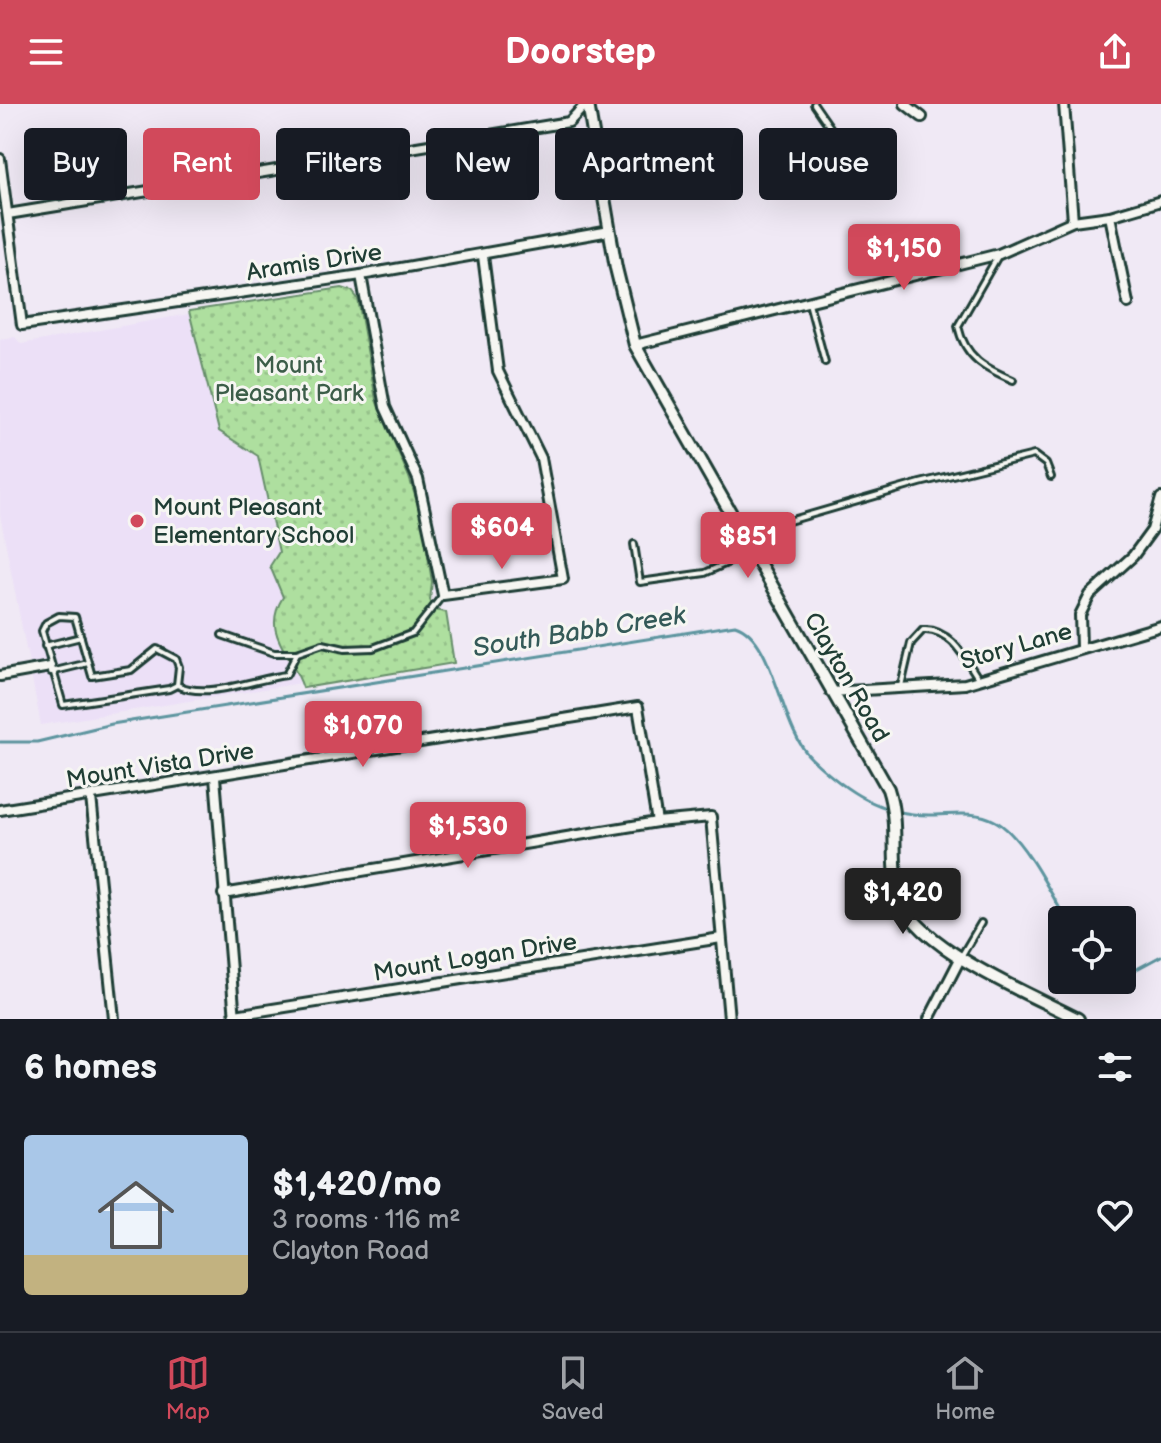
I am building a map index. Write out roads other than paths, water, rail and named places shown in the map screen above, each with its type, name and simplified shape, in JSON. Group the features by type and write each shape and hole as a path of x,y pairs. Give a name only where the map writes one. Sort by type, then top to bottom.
{"street":[{"name":"Clayton Road","path":"587,104 591,128"},
{"path":"0,159 8,214 569,122 587,104"},
{"path":"905,104 922,117"},
{"path":"1064,104 1073,221"},
{"name":"Clayton Road","path":"604,200 635,345 882,778 895,818 896,879 904,909 927,935 961,957 1078,1019"},
{"path":"635,345 999,254 1073,221 1110,216 1161,201"},
{"name":"Aramis Drive","path":"8,214 22,325 483,256 610,231"},
{"path":"1110,216 1128,303"},
{"path":"361,275 385,407 418,479 443,595 563,579 541,458 498,371 483,256"},
{"path":"1081,647 1080,615 1090,595 1133,556 1152,530 1161,498"},
{"name":"Story Lane","path":"831,692 965,684 1081,647 1161,626"},
{"path":"0,676 51,669"},
{"name":"Mount Vista Drive","path":"0,810 638,707 657,822"},
{"path":"215,777 235,1017"},
{"path":"91,797 114,1019"},
{"path":"223,894 657,822 711,817 729,1019"},
{"name":"Mount Logan Drive","path":"235,1017 721,938"},
{"path":"929,1019 961,957"}],"lane":[{"path":"814,104 831,128"},
{"path":"999,254 958,326 961,340 976,362 1013,380"},
{"path":"809,301 825,362"},
{"path":"742,535 920,483 1034,455 1046,464 1051,477"},
{"path":"634,544 640,582 705,573 751,552"},
{"path":"222,635 274,653 297,653 323,644 345,649 373,648 413,633 443,595"},
{"path":"59,616 75,617 92,676 131,670 157,649 176,659 179,667 177,685 169,689 63,705 42,631 46,623 59,616"},
{"path":"900,688 911,643 923,630 933,629 952,641 979,680"},
{"path":"45,646 81,637"},
{"path":"177,685 188,690 222,688 286,675 297,653"},
{"path":"51,669 88,663"},
{"path":"961,957 981,923"}],"waterway":[{"name":"South Babb Creek","path":"0,742 37,742 112,724 735,625 749,633 760,647 801,745 825,771 851,791 895,811 929,815 971,814 995,821 1025,851 1058,906"},
{"name":"South Babb Creek","path":"1136,969 1161,956"}],"place":[{"name":"Mount Pleasant Elementary School","path":"137,521"}],"park label":[{"name":"Mount Pleasant Park","path":"289,379"}]}
